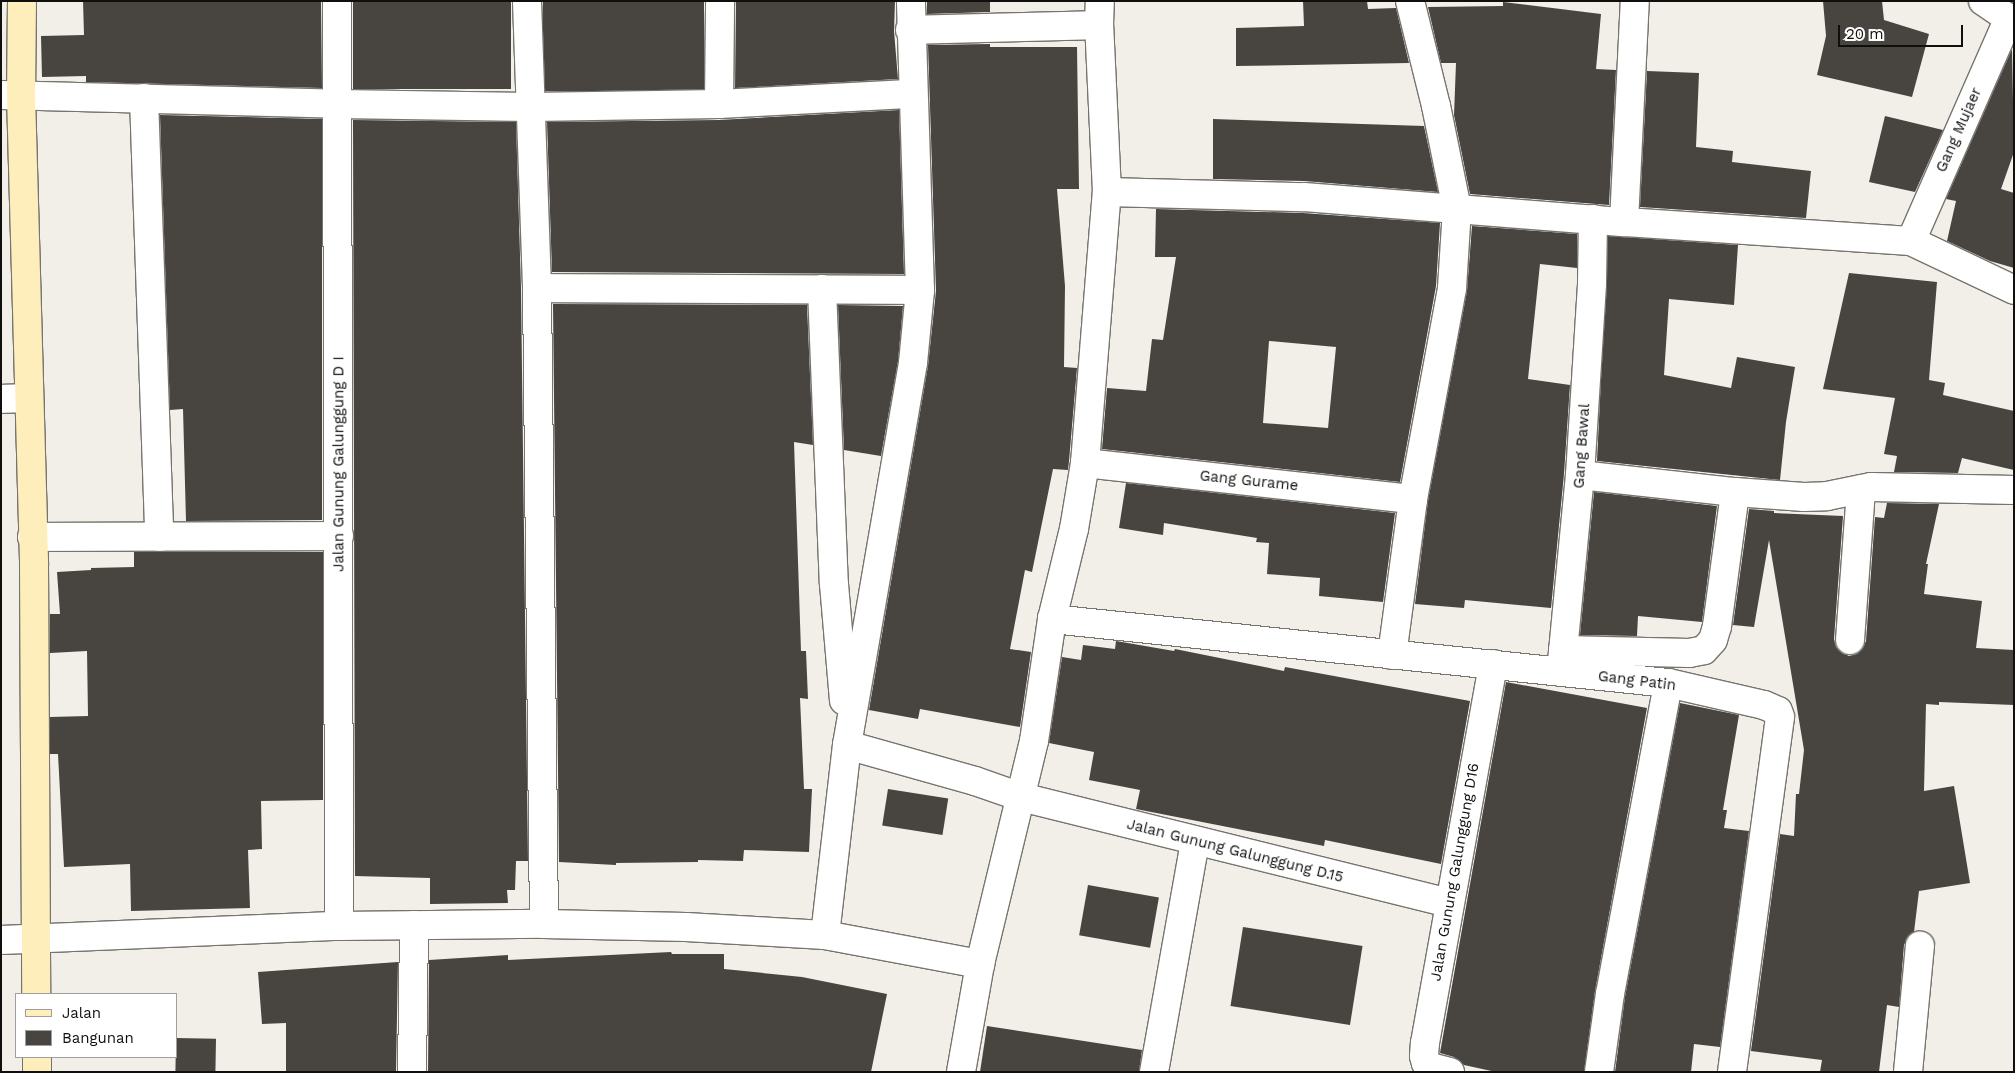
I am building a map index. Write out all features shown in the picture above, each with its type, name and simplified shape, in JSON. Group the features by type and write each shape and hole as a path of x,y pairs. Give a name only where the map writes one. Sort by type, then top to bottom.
{"street":[{"path":"22,1 11,95 14,399 32,537 36,993"},
{"name":"Jalan Gunung Galunggung D I","path":"337,1 339,926"},
{"path":"528,1 537,288 544,924"},
{"path":"719,104 720,1"},
{"path":"825,935 847,745 913,363 920,290 910,30 911,1"},
{"path":"1392,654 1413,499 1452,288 1457,209 1436,106 1410,1"},
{"path":"1624,222 1635,1"},
{"path":"1983,1 2011,21"},
{"path":"910,30 1100,13 1107,192 1084,463 1074,529 1052,619 1034,741 980,964 961,1072"},
{"name":"Gang Mujaer","path":"1911,240 2011,21"},
{"path":"11,95 338,104 531,106 719,104 913,94"},
{"path":"144,98 159,537"},
{"path":"1107,192 1304,197 1624,222 1911,240 2014,290"},
{"name":"Gang Bawal","path":"1562,661 1580,475 1592,283 1593,219"},
{"path":"537,288 920,290"},
{"path":"822,289 834,584 847,745"},
{"name":"Gang Gurame","path":"1084,463 1413,499"},
{"path":"1580,475 1736,492 1804,497 1827,496 1871,487 2014,490"},
{"path":"1850,640 1861,489"},
{"path":"1562,661 1689,653 1704,650 1713,640 1717,626 1736,492"},
{"path":"32,537 339,536"},
{"name":"Gang Patin","path":"1052,619 1493,664 1562,661 1764,705 1778,711 1779,727 1732,1072"},
{"name":"Jalan Gunung Galunggung D16","path":"1445,1071 1430,1066 1424,1056 1449,904 1493,664"},
{"path":"1599,1072 1620,935 1668,683"},
{"name":"Jalan Gunung Galunggung D.15","path":"847,745 975,781 1021,798 1449,904"},
{"path":"1154,1072 1195,841"},
{"path":"1,940 339,926 544,924 686,926 825,935 980,964"},
{"path":"412,1072 414,925"},
{"path":"1908,1072 1920,946"},
{"path":"37,1058 37,1072"}],"building":[{"path":"83,1 321,1 322,88 86,82 86,76 42,77 41,36 84,35"},
{"path":"353,1 511,1 511,89 353,89"},
{"path":"543,1 704,1 704,91 543,91"},
{"path":"736,1 895,1 894,31 898,79 735,88"},
{"path":"927,1 990,1 990,12 927,14"},
{"path":"1303,1 1367,1 1368,9 1396,8 1409,63 1236,66 1236,28 1304,26"},
{"path":"1823,1 1882,1 1884,20 1929,34 1912,97 1817,75 1826,36"},
{"path":"1503,2 1601,14 1596,69 1616,70 1609,205 1470,194 1454,115 1456,63 1441,63 1428,7 1503,6"},
{"path":"990,44 990,47 1077,47 1079,189 1057,189 1065,286 1064,367 1077,368 1068,470 1053,469 1032,572 1025,570 1010,649 1031,652 1020,727 920,709 918,719 869,710 928,366 936,291 928,45"},
{"path":"2012,49 2014,152 2001,189 2014,193 2014,268 1990,261 1947,241 1956,201 1946,199"},
{"path":"1647,71 1699,73 1696,147 1733,151 1732,162 1811,171 1806,218 1640,207"},
{"path":"899,110 904,274 552,272 547,122 719,120"},
{"path":"160,115 322,119 322,520 186,521 183,409 170,410"},
{"path":"1885,116 1943,130 1915,192 1869,182"},
{"path":"1213,119 1424,126 1438,192 1304,181 1213,179"},
{"path":"353,120 516,122 521,288 528,861 516,861 515,890 507,890 508,903 430,904 430,878 355,876"},
{"path":"1156,209 1303,213 1440,223 1436,286 1400,482 1102,449 1107,388 1146,391 1152,339 1163,340 1176,257 1155,257","holes":["1269,341 1336,347 1328,428 1263,423"]},
{"path":"1472,226 1577,234 1577,268 1540,264 1528,379 1570,385 1564,474 1551,608 1465,600 1464,608 1415,604 1428,501 1467,291"},
{"path":"1608,236 1738,245 1734,305 1669,299 1664,375 1731,388 1737,357 1795,367 1786,422 1780,480 1597,461"},
{"path":"1849,273 1937,282 1929,380 1945,383 1943,395 2014,411 2014,470 1962,458 1958,473 1894,472 1897,456 1884,454 1895,398 1823,389"},
{"path":"553,304 807,305 813,445 794,442 801,651 806,651 808,699 800,698 804,789 812,789 809,852 744,850 743,861 698,860 698,862 616,863 616,865 559,862"},
{"path":"838,305 903,306 898,361 881,456 844,450"},
{"path":"1126,483 1395,513 1383,602 1319,596 1320,578 1267,574 1269,543 1256,542 1257,538 1164,523 1163,535 1119,528"},
{"path":"1594,492 1717,506 1702,622 1638,616 1637,636 1580,635"},
{"path":"1887,503 1939,504 1926,564 1928,564 1924,594 1982,601 1976,648 2014,650 2014,705 1939,702 1939,705 1926,704 1924,791 1954,786 1970,883 1919,891 1914,932 1908,937 1904,945 1899,1007 1887,1005 1879,1072 1820,1072 1822,1060 1751,1051 1780,834 1794,836 1796,794 1799,794 1804,750 1769,540 1754,627 1733,625 1749,509 1774,511 1774,513 1843,516 1834,639 1836,647 1842,653 1849,656 1857,654 1863,648 1866,641 1875,517 1884,518"},
{"path":"134,552 323,552 323,800 261,801 262,849 248,850 250,908 131,911 130,864 64,867 58,754 50,754 50,717 88,716 87,651 50,653 50,614 60,614 57,572 91,570 91,568 134,567"},
{"path":"1116,641 1174,651 1175,649 1284,671 1285,667 1470,701 1441,864 1325,840 1324,846 1136,809 1140,790 1089,780 1094,752 1049,743 1062,657 1081,660 1083,645 1115,649"},
{"path":"1506,682 1647,708 1595,991 1584,1072 1496,1072 1464,1065 1454,1057 1440,1053"},
{"path":"1680,703 1739,715 1723,810 1727,810 1724,828 1749,831 1720,1047 1694,1044 1691,1072 1615,1072 1625,997"},
{"path":"888,789 948,799 942,835 882,826"},
{"path":"1088,885 1159,898 1150,948 1079,935"},
{"path":"1243,927 1363,946 1350,1025 1230,1006"},
{"path":"671,952 672,954 724,954 724,969 802,977 887,994 871,1072 428,1072 429,960 508,955 508,960"},
{"path":"398,962 396,1072 286,1072 286,1023 262,1024 258,972"},
{"path":"987,1026 1142,1050 1139,1072 980,1072"},
{"path":"178,1038 216,1039 215,1072 175,1072 176,1058 178,1058"}]}
